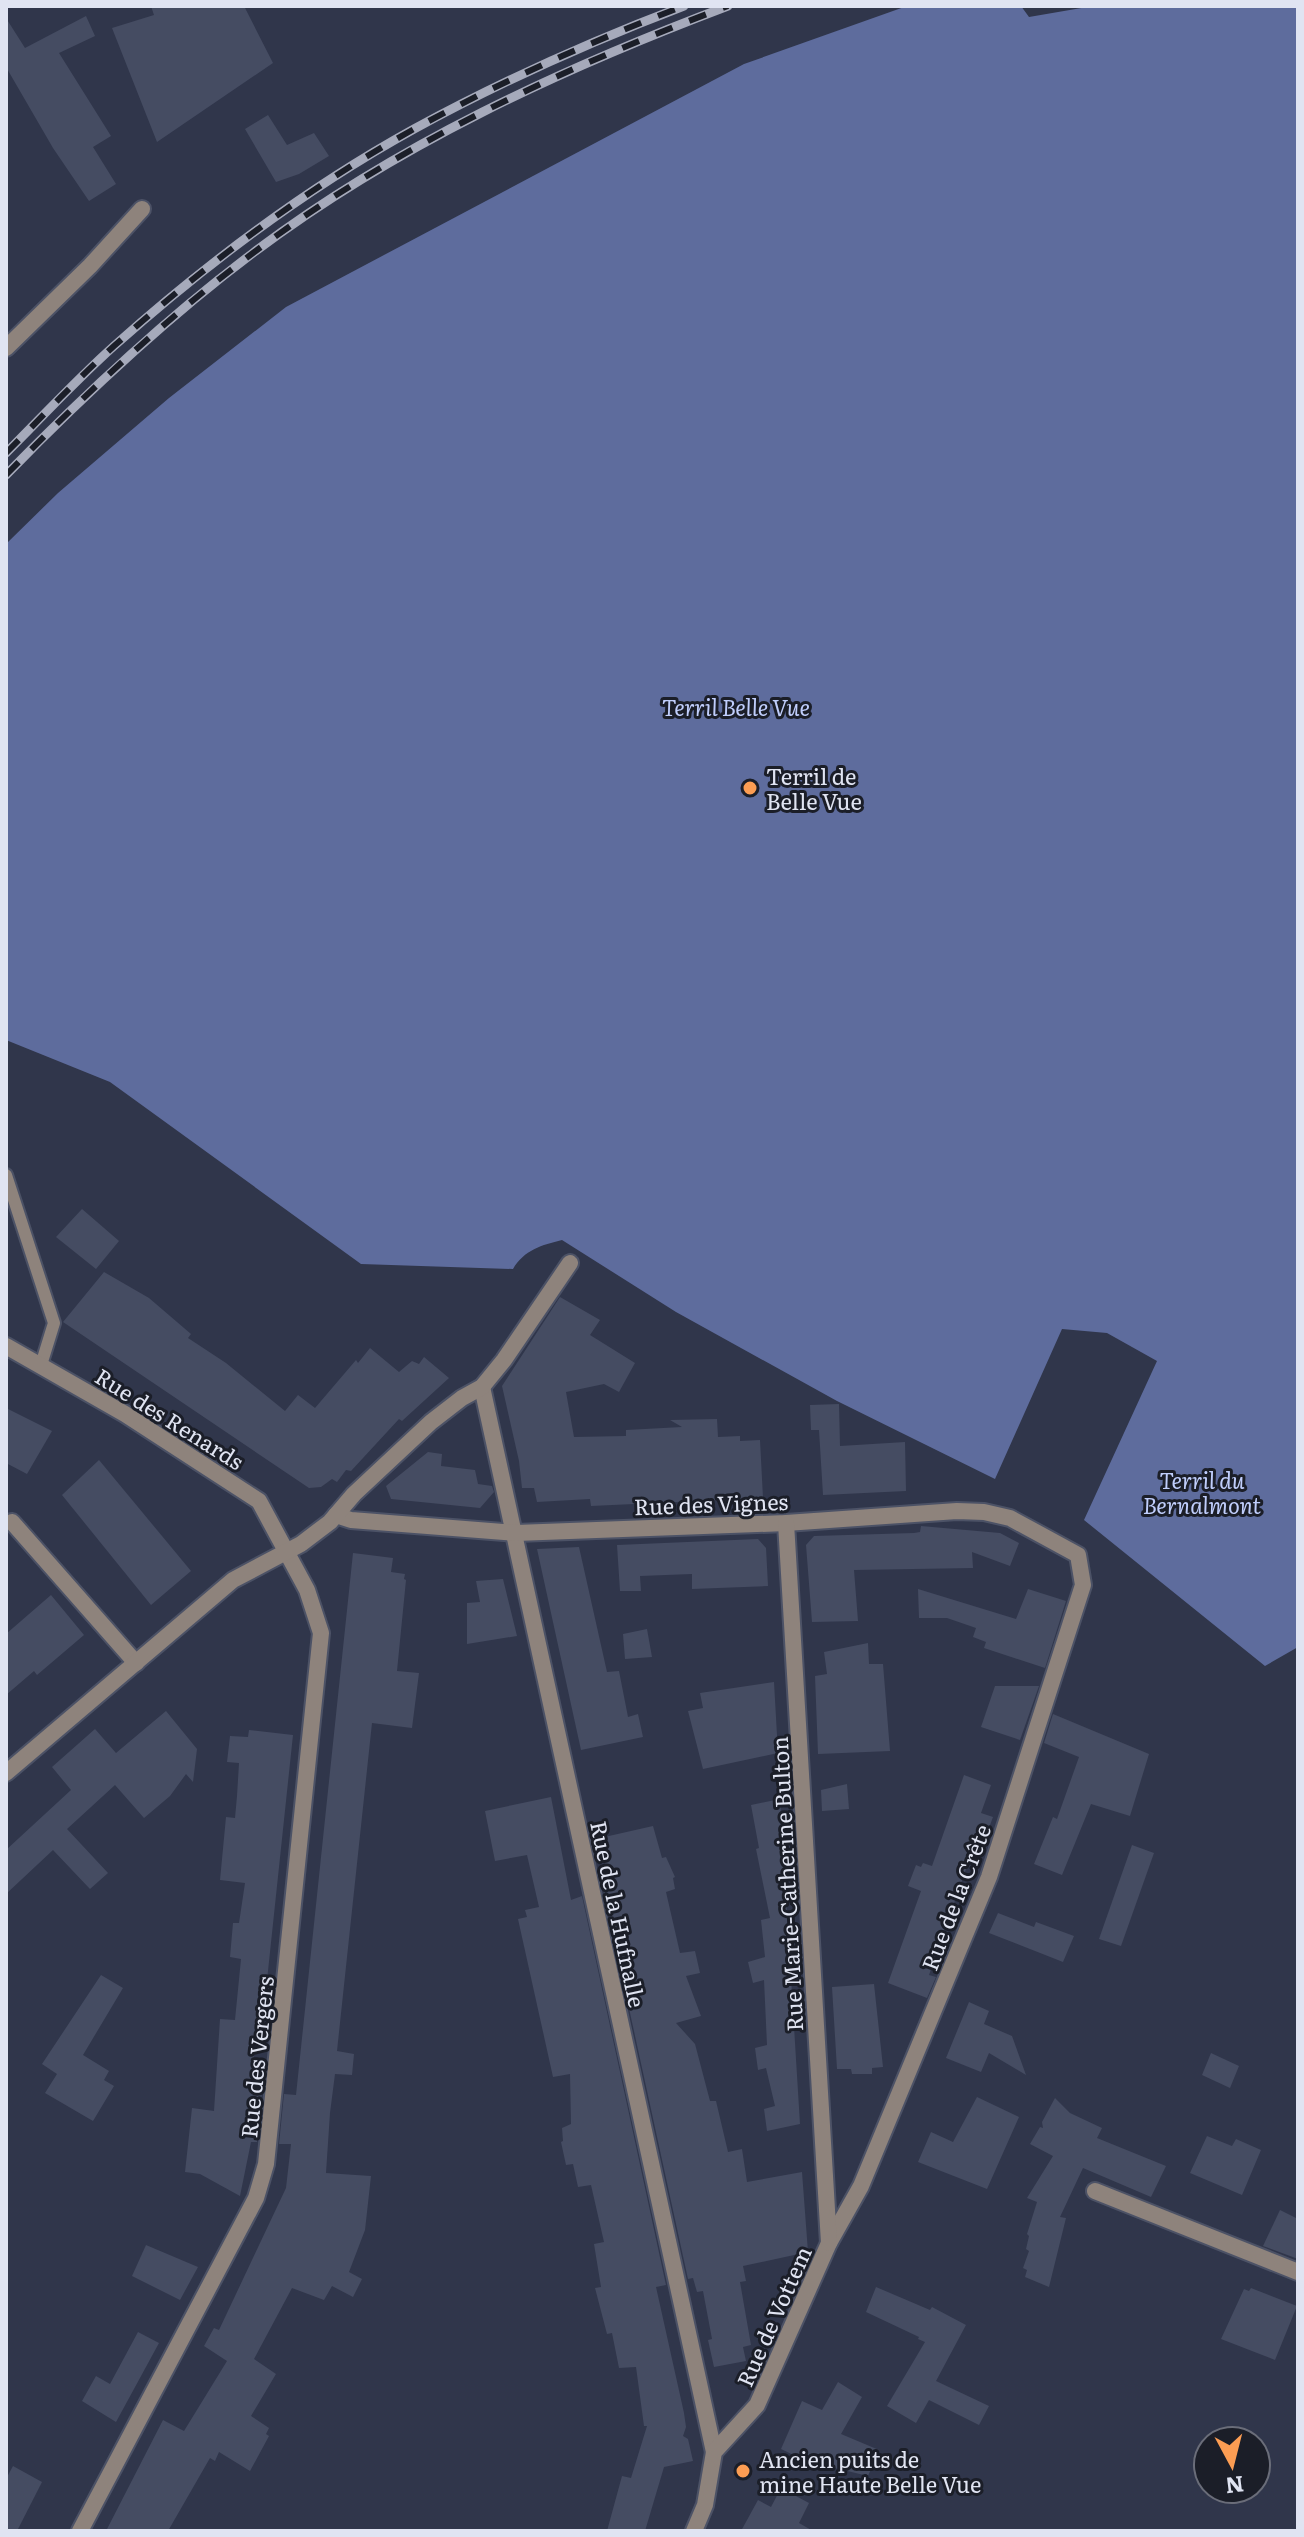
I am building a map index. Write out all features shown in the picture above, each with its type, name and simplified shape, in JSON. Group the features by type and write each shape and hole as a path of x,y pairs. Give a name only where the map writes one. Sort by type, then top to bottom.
{"street":[{"path":"6,348 90,266 142,209"},
{"path":"6,1773 233,1580 301,1544 336,1515 354,1494 431,1422 482,1387 570,1263"},
{"name":"Rue des Renards","path":"6,1346 125,1414 259,1501 287,1552"},
{"name":"Rue de la Hufnalle","path":"482,1387 714,2452"},
{"name":"Rue des Vignes","path":"336,1515 351,1520 516,1533 984,1512 1010,1518 1078,1555"},
{"path":"12,1522 136,1663"},
{"name":"Rue Marie-Catherine Bulton","path":"786,1523 829,2243"},
{"name":"Rue des Vergers","path":"80,2531 256,2198 266,2164 321,1633 307,1590 287,1552"},
{"name":"Rue de la Crête","path":"829,2243 861,2186 989,1877 1083,1585 1078,1555"},
{"path":"1095,2191 1298,2272"},
{"name":"Rue de Vottem","path":"714,2452 757,2405 829,2243"},
{"path":"694,2531 705,2505 714,2452"}],"lane":[{"path":"6,1175 54,1323 41,1365"}],"green space":[{"name":"Terril Belle Vue","path":"907,6 1021,6 1029,17 1093,6 1298,6 1298,1647 1265,1666 1084,1520 1157,1361 1107,1333 1062,1329 995,1479 837,1401 676,1312 562,1240 528,1253 513,1269 361,1264 110,1082 6,1040 6,544 58,493 169,398 286,307 744,64"}],"building":[{"path":"151,6 244,6 273,63 157,142 112,28 154,15"},
{"path":"86,16 95,36 59,53 111,136 93,147 116,184 89,201 53,148 6,67 6,18 25,48"},
{"path":"268,115 287,145 314,133 329,156 299,174 276,182 245,129"},
{"path":"82,1209 119,1241 96,1269 56,1237"},
{"path":"104,1272 149,1298 191,1334 188,1338 226,1363 285,1411 298,1395 315,1408 370,1348 399,1372 412,1361 419,1364 424,1357 449,1378 402,1421 399,1419 337,1482 332,1479 321,1487 309,1488 63,1322"},
{"path":"560,1297 600,1320 590,1335 635,1363 619,1392 604,1384 566,1392 574,1437 626,1436 626,1430 682,1427 670,1420 717,1419 718,1437 740,1436 740,1441 760,1440 763,1498 591,1506 590,1499 537,1502 534,1488 522,1488 502,1386"},
{"path":"839,1404 840,1446 905,1442 906,1491 823,1495 819,1430 811,1430 810,1405"},
{"path":"6,1408 52,1431 27,1474 6,1463"},
{"path":"428,1452 442,1454 441,1466 475,1470 478,1484 492,1486 494,1492 480,1508 391,1499 386,1486"},
{"path":"99,1460 191,1571 151,1605 62,1495"},
{"path":"921,1526 1000,1533 1019,1543 1010,1566 972,1552 973,1568 854,1570 858,1621 812,1622 806,1545 814,1536 914,1533 920,1532"},
{"path":"758,1539 766,1548 768,1586 692,1589 692,1574 640,1576 641,1591 620,1591 617,1545"},
{"path":"579,1547 607,1672 619,1671 628,1717 638,1714 643,1737 581,1750 537,1549"},
{"path":"353,1553 393,1558 391,1572 405,1574 397,1671 419,1673 412,1728 372,1723 337,2051 354,2054 352,2075 335,2074 330,2113 326,2173 371,2176 365,2230 349,2272 362,2279 353,2297 332,2286 324,2300 292,2288 254,2359 276,2374 251,2416 269,2428 266,2434 269,2436 250,2471 219,2452 215,2461 210,2458 168,2531 106,2531 163,2420 184,2431 227,2361 204,2346 214,2328 219,2330 286,2188 291,2144 279,2144 284,2094 296,2095"},
{"path":"503,1579 517,1636 467,1644 467,1603 480,1602 476,1581"},
{"path":"918,1589 1016,1619 1028,1589 1066,1601 1045,1668 984,1648 986,1642 973,1637 976,1628 947,1618 919,1618"},
{"path":"51,1595 84,1635 37,1675 34,1671 6,1695 6,1634"},
{"path":"647,1629 652,1657 625,1659 623,1634"},
{"path":"868,1643 869,1664 883,1664 890,1751 818,1754 815,1676 827,1674 824,1652"},
{"path":"774,1682 778,1753 703,1769 688,1711 703,1708 700,1693"},
{"path":"995,1686 1039,1686 1020,1740 981,1727"},
{"path":"166,1711 197,1749 193,1782 186,1774 170,1796 144,1818 115,1785 67,1829 108,1873 90,1889 53,1850 6,1894 6,1850 71,1790 52,1767 95,1729 116,1753"},
{"path":"1053,1714 1149,1754 1130,1816 1091,1804 1062,1875 1034,1864 1053,1817 1057,1819 1079,1757 1044,1743"},
{"path":"249,1730 293,1735 265,1998 259,1997 251,2091 262,2092 257,2142 251,2142 240,2196 200,2174 185,2172 192,2108 214,2111 220,2019 235,2020 241,1959 230,1957 233,1923 239,1923 245,1883 220,1880 226,1817 235,1818 237,1796 239,1763 227,1762 230,1736 248,1737"},
{"path":"964,1775 991,1785 981,1813 993,1817 980,1852 973,1849 929,1975 936,1977 927,1998 888,1983 921,1891 908,1886 916,1865 921,1867 923,1863 932,1866"},
{"path":"847,1784 849,1809 822,1811 821,1790"},
{"path":"551,1797 571,1900 582,1896 666,2285 656,2287 684,2413 686,2427 683,2436 688,2439 693,2461 664,2467 645,2531 607,2531 622,2476 631,2478 647,2426 644,2426 636,2367 619,2368 612,2333 607,2334 595,2288 601,2287 594,2244 604,2242 591,2185 578,2187 573,2164 566,2165 561,2142 562,2128 571,2124 570,2074 553,2077 518,1919 527,1917 525,1910 539,1907 527,1855 495,1861 485,1811"},
{"path":"780,1799 800,2124 767,2131 764,2109 775,2106 766,2068 758,2070 755,2048 767,2045 764,1980 753,1983 748,1962 765,1957 761,1920 770,1918 751,1805"},
{"path":"653,1826 662,1858 666,1857 675,1877 675,1889 666,1892 680,1953 695,1951 700,1973 686,1976 701,2016 676,2023 695,2044 710,2101 716,2101 728,2152 742,2149 747,2182 802,2172 808,2252 743,2266 746,2281 740,2282 751,2345 743,2347 746,2361 714,2367 703,2291 697,2292 693,2278 688,2279 603,1889 610,1886 600,1838"},
{"path":"1132,1845 1154,1853 1121,1946 1099,1939"},
{"path":"998,1913 1034,1927 1036,1922 1074,1936 1063,1962 989,1933"},
{"path":"101,1975 123,1988 83,2055 109,2071 104,2080 114,2086 93,2121 45,2093 57,2074 42,2064"},
{"path":"874,1984 883,2067 872,2068 872,2074 852,2074 851,2069 837,2069 832,1987"},
{"path":"969,2002 989,2011 984,2024 1012,2036 1026,2075 989,2053 981,2072 946,2058"},
{"path":"1211,2053 1239,2066 1230,2088 1202,2075"},
{"path":"977,2097 1019,2117 987,2189 918,2162 931,2132 953,2142"},
{"path":"1055,2098 1070,2113 1102,2128 1097,2138 1166,2166 1151,2197 1083,2168 1060,2217 1066,2218 1049,2287 1025,2277 1027,2270 1023,2268 1029,2251 1026,2249 1027,2234 1037,2202 1027,2198 1053,2156 1030,2144 1040,2127 1043,2128 1042,2122"},
{"path":"1207,2136 1232,2146 1236,2139 1261,2150 1242,2195 1190,2173"},
{"path":"1280,2210 1298,2219 1298,2259 1263,2246"},
{"path":"146,2245 198,2267 180,2300 132,2276"},
{"path":"876,2287 930,2310 932,2307 966,2325 936,2381 989,2406 979,2425 929,2400 916,2423 887,2406 925,2342 866,2312"},
{"path":"1251,2288 1297,2306 1275,2360 1221,2339 1244,2289 1249,2291"},
{"path":"138,2332 159,2343 116,2422 82,2401 96,2376 110,2384"},
{"path":"838,2382 862,2397 841,2434 879,2450 868,2476 806,2461 781,2449 802,2401 822,2410"},
{"path":"13,2466 42,2482 17,2531 6,2531 6,2479"},
{"path":"781,2488 809,2503 799,2523 813,2531 741,2531 758,2500 771,2507"}],"railway":[{"path":"6,453 86,372 149,316 258,229 335,176 414,129 480,95 581,48 684,6"},
{"path":"6,475 156,332 220,278 308,214 422,144 542,83 728,6"}],"place":[{"name":"Terril de Belle Vue","path":"750,788"},
{"name":"Ancien puits de mine Haute Belle Vue","path":"743,2471"}],"park label":[{"name":"Terril du Bernalmont","path":"1202,1492"}]}
